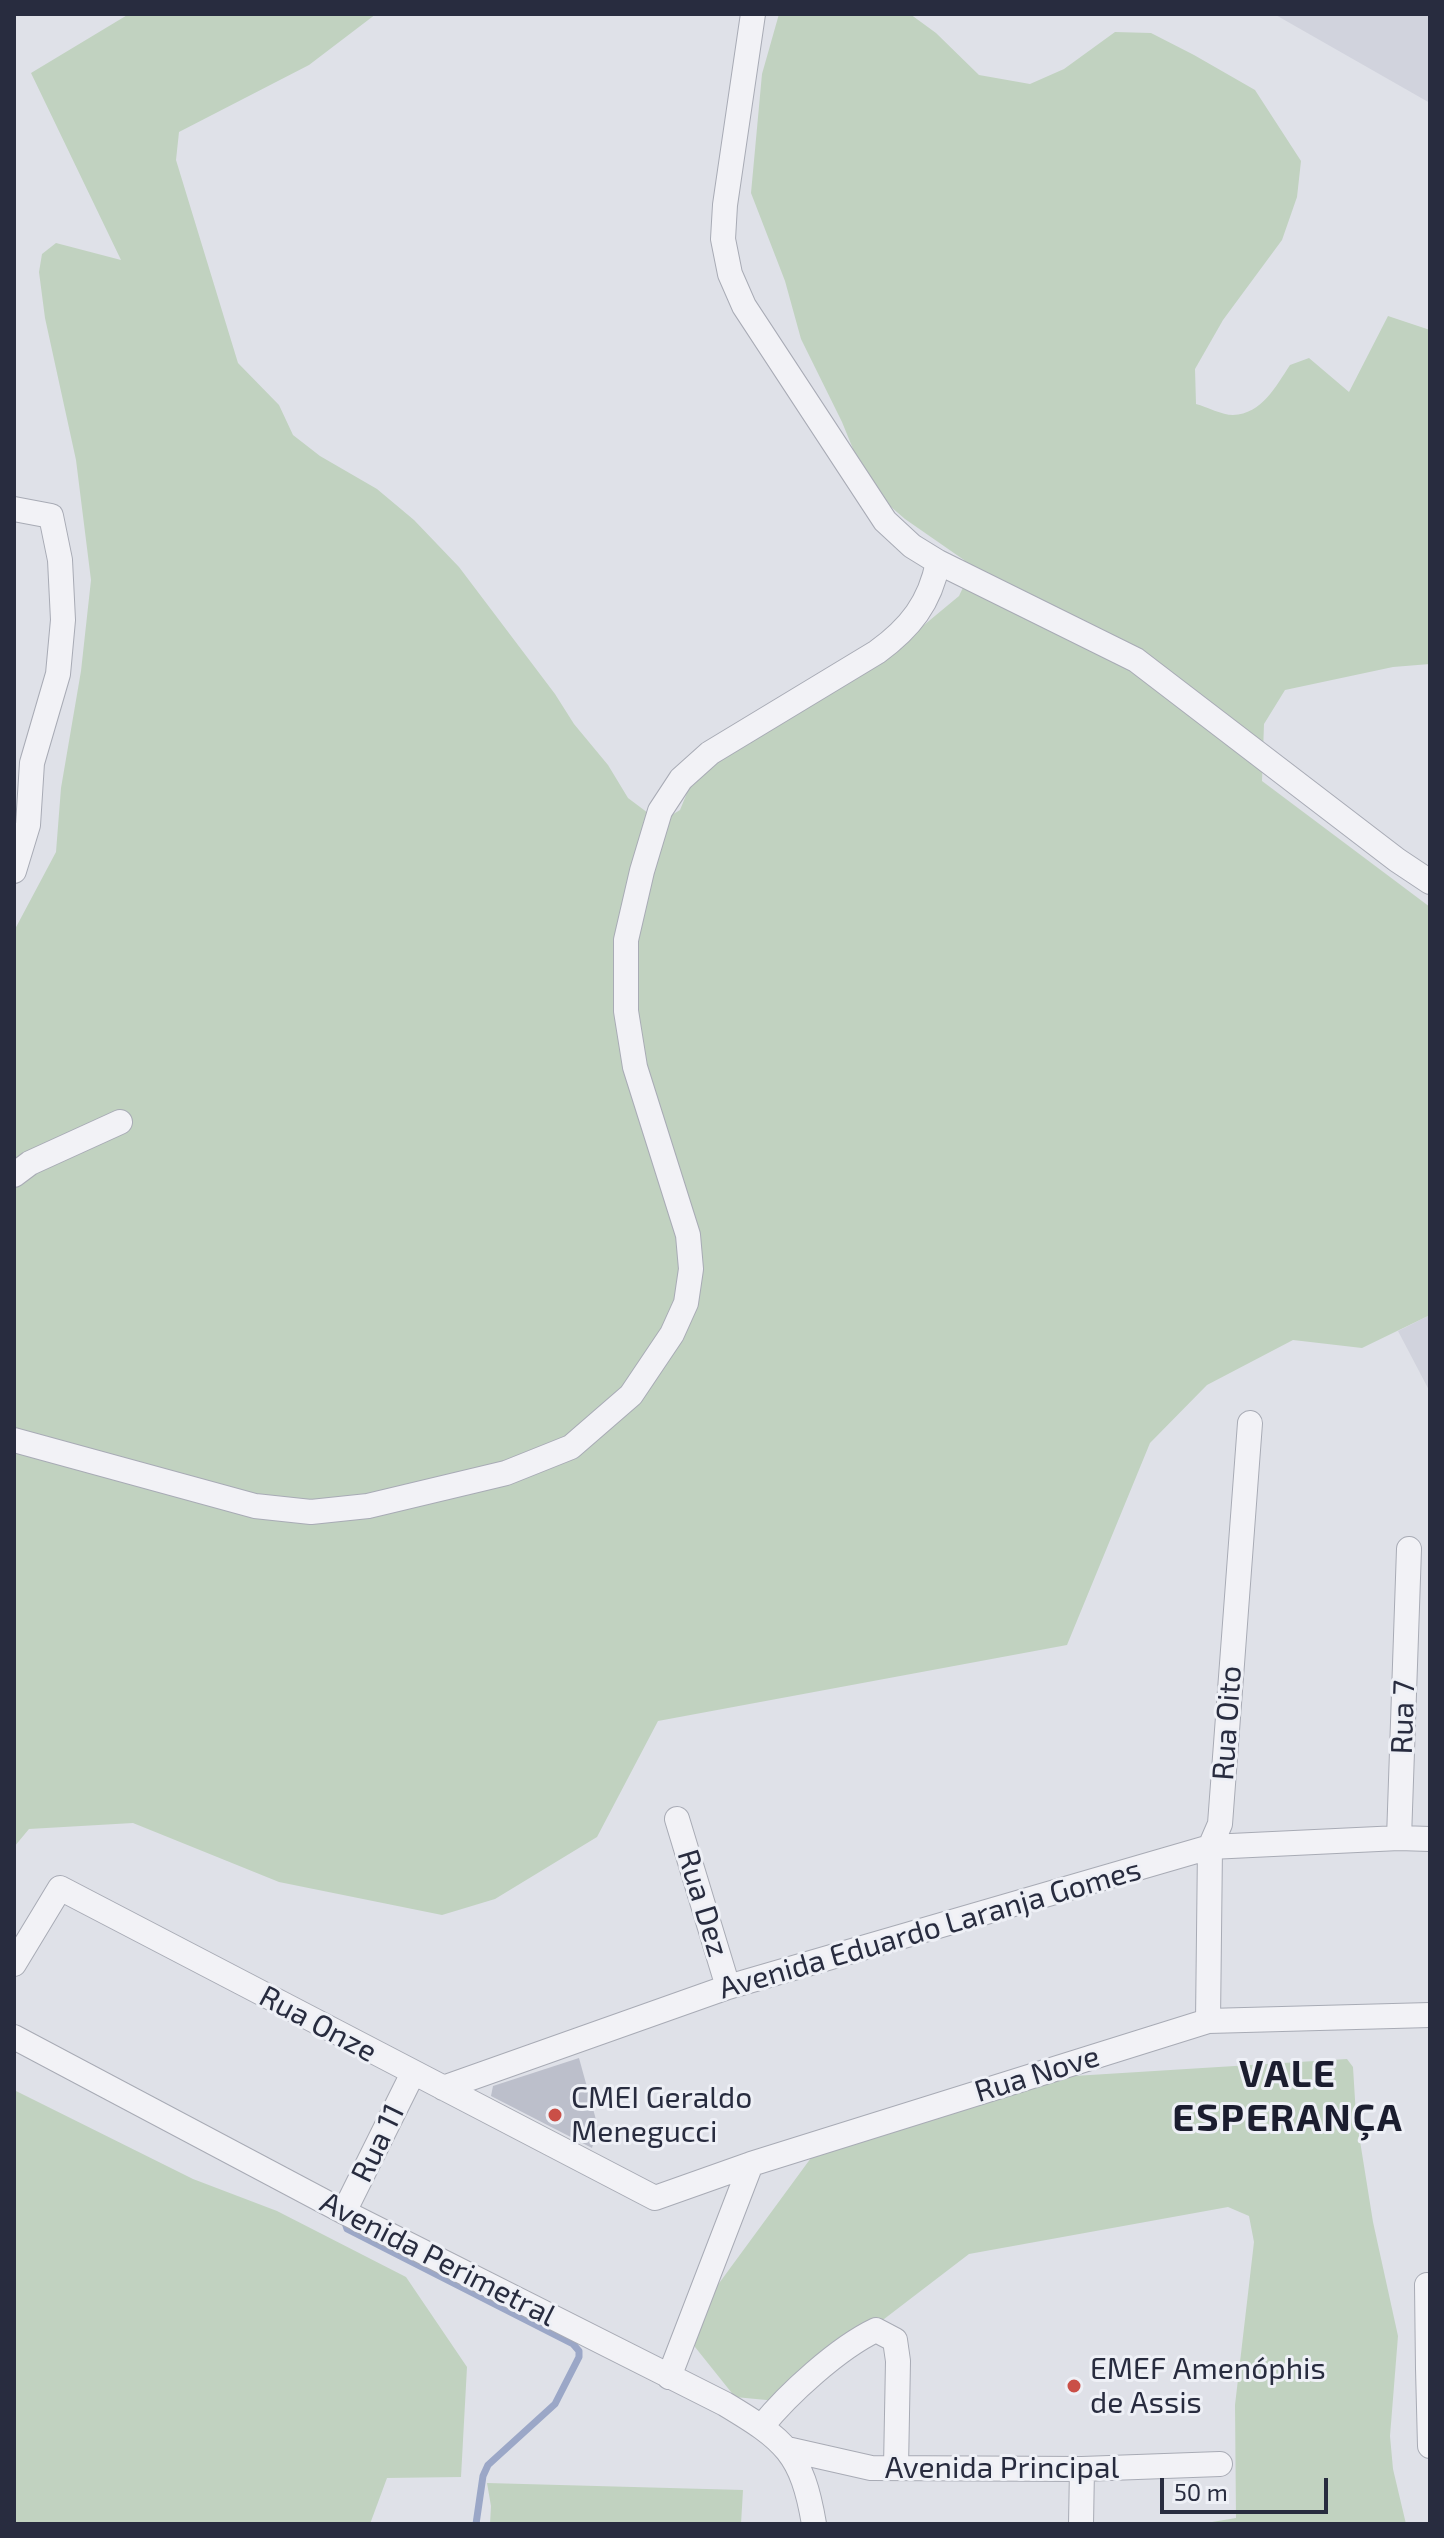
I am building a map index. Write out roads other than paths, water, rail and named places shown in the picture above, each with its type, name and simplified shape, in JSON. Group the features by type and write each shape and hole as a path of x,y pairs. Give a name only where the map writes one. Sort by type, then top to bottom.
{"street":[{"path":"753,14 725,205 723,239 730,274 744,306 885,521 912,546 938,562 1136,660 1430,882"},
{"path":"14,509 51,516 60,560 63,620 58,674 50,703 23,763 28,825 14,871"},
{"path":"14,1440 255,1506 311,1512 368,1506 506,1473 571,1447 631,1395 672,1334 686,1303 691,1269 688,1235 635,1067 626,1011 626,940 660,811 681,779 710,753 902,635 921,611 934,584 938,562"},
{"path":"14,1175 30,1163 120,1122"},
{"name":"Rua Oito","path":"1208,2021 1210,1847 1220,1824 1250,1423"},
{"name":"Rua 7","path":"1399,1838 1409,1549"},
{"name":"Rua Dez","path":"677,1819 728,1987"},
{"name":"Avenida Eduardo Laranja Gomes","path":"443,2088 728,1987 1210,1847 1430,1839"},
{"name":"Rua Onze","path":"14,1964 60,1888 655,2198"},
{"name":"Rua Nove","path":"655,2198 751,2164 1208,2021 1430,2015"},
{"name":"Avenida Perimetral","path":"14,2037 344,2212 725,2404 762,2426 787,2449 799,2466 814,2524"},
{"name":"Rua 11","path":"344,2212 413,2073"},
{"path":"669,2377 751,2164"},
{"path":"1427,2285 1430,2446"},
{"path":"762,2426 831,2359 876,2330 895,2340 898,2361 896,2467"},
{"name":"Avenida Principal","path":"787,2449 842,2464 871,2468 1082,2469 1220,2464"},
{"path":"1081,2524 1082,2469"}],"waterway":[{"path":"343,2217 347,2229 573,2344 579,2351 579,2357 555,2404 488,2465 483,2476 476,2524"}],"place":[{"name":"CMEI Geraldo Menegucci","path":"555,2115"},
{"name":"EMEF Amenóphis de Assis","path":"1074,2386"}],"district":[{"name":"VALE ESPERANÇA","path":"1288,2096"}]}
